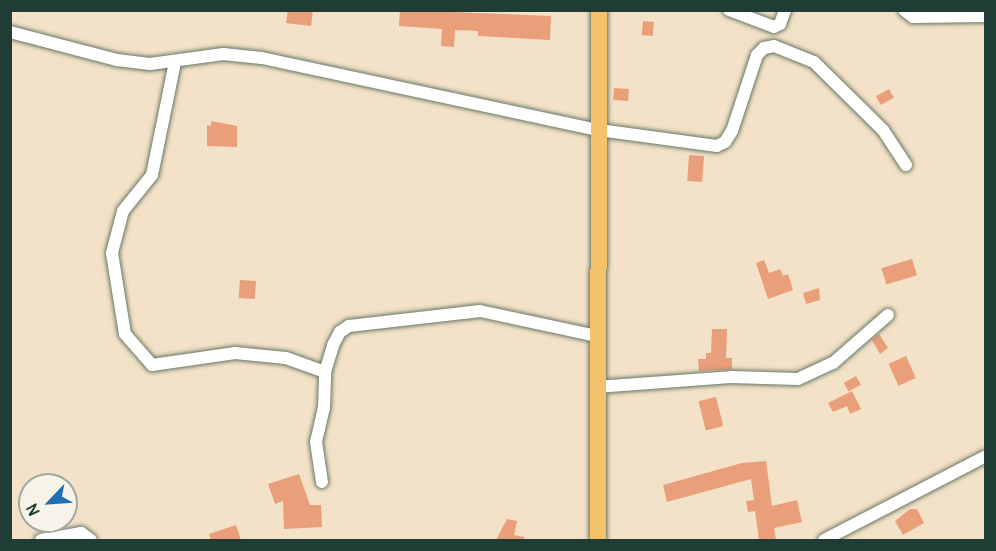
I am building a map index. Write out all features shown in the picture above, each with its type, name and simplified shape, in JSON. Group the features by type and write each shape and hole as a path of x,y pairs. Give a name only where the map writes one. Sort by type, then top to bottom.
{"main road":[{"path":"598,540 596,387 599,10"}],"street":[{"path":"729,10 774,27 780,24 785,10"},
{"path":"904,10 912,17 986,16"},
{"path":"10,32 117,60 175,62 223,54 262,57 598,130 717,146 725,142 757,55 764,48 774,46 814,62 883,130 906,165"},
{"path":"175,62 152,175 123,211 112,253 125,334 152,365 235,353 286,358 325,372"},
{"path":"322,482 316,442 324,408 325,372 340,332 374,321 480,311 597,336"},
{"path":"596,387 731,377 798,379 833,363 888,315"},
{"path":"824,540 986,456"},
{"path":"41,540 81,532 91,540"}],"building":[{"path":"288,10 313,10 311,26 286,23"},
{"path":"400,10 551,16 550,40 478,36 478,31 455,30 454,47 441,46 442,29 399,26"},
{"path":"643,21 654,22 653,36 642,35"},
{"path":"614,88 629,89 628,101 613,100"},
{"path":"889,89 894,98 881,105 876,96"},
{"path":"211,121 237,126 237,147 207,146 207,125 211,126"},
{"path":"689,155 704,156 702,182 687,181"},
{"path":"912,259 917,275 886,285 881,268"},
{"path":"764,260 769,273 780,269 783,276 788,274 793,290 768,299 756,263"},
{"path":"240,280 256,281 255,299 239,298"},
{"path":"819,288 820,300 806,304 803,293"},
{"path":"712,329 727,329 726,358 732,358 732,369 699,371 698,359 706,359 706,353 711,353"},
{"path":"879,334 888,348 880,354 872,340"},
{"path":"906,356 916,378 898,386 889,364"},
{"path":"856,376 861,385 849,392 844,383"},
{"path":"852,391 861,409 850,414 847,406 833,412 828,403"},
{"path":"716,397 723,426 706,430 699,401"},
{"path":"766,461 772,506 797,500 802,522 774,528 776,540 759,540 755,511 748,512 746,501 754,500 751,479 667,502 663,485 742,463"},
{"path":"299,474 310,505 321,505 322,527 284,529 283,501 275,504 268,484"},
{"path":"910,509 917,509 924,523 903,535 895,521"},
{"path":"507,519 517,521 514,535 524,537 524,540 496,540"},
{"path":"236,525 241,540 211,540 209,534"}]}
